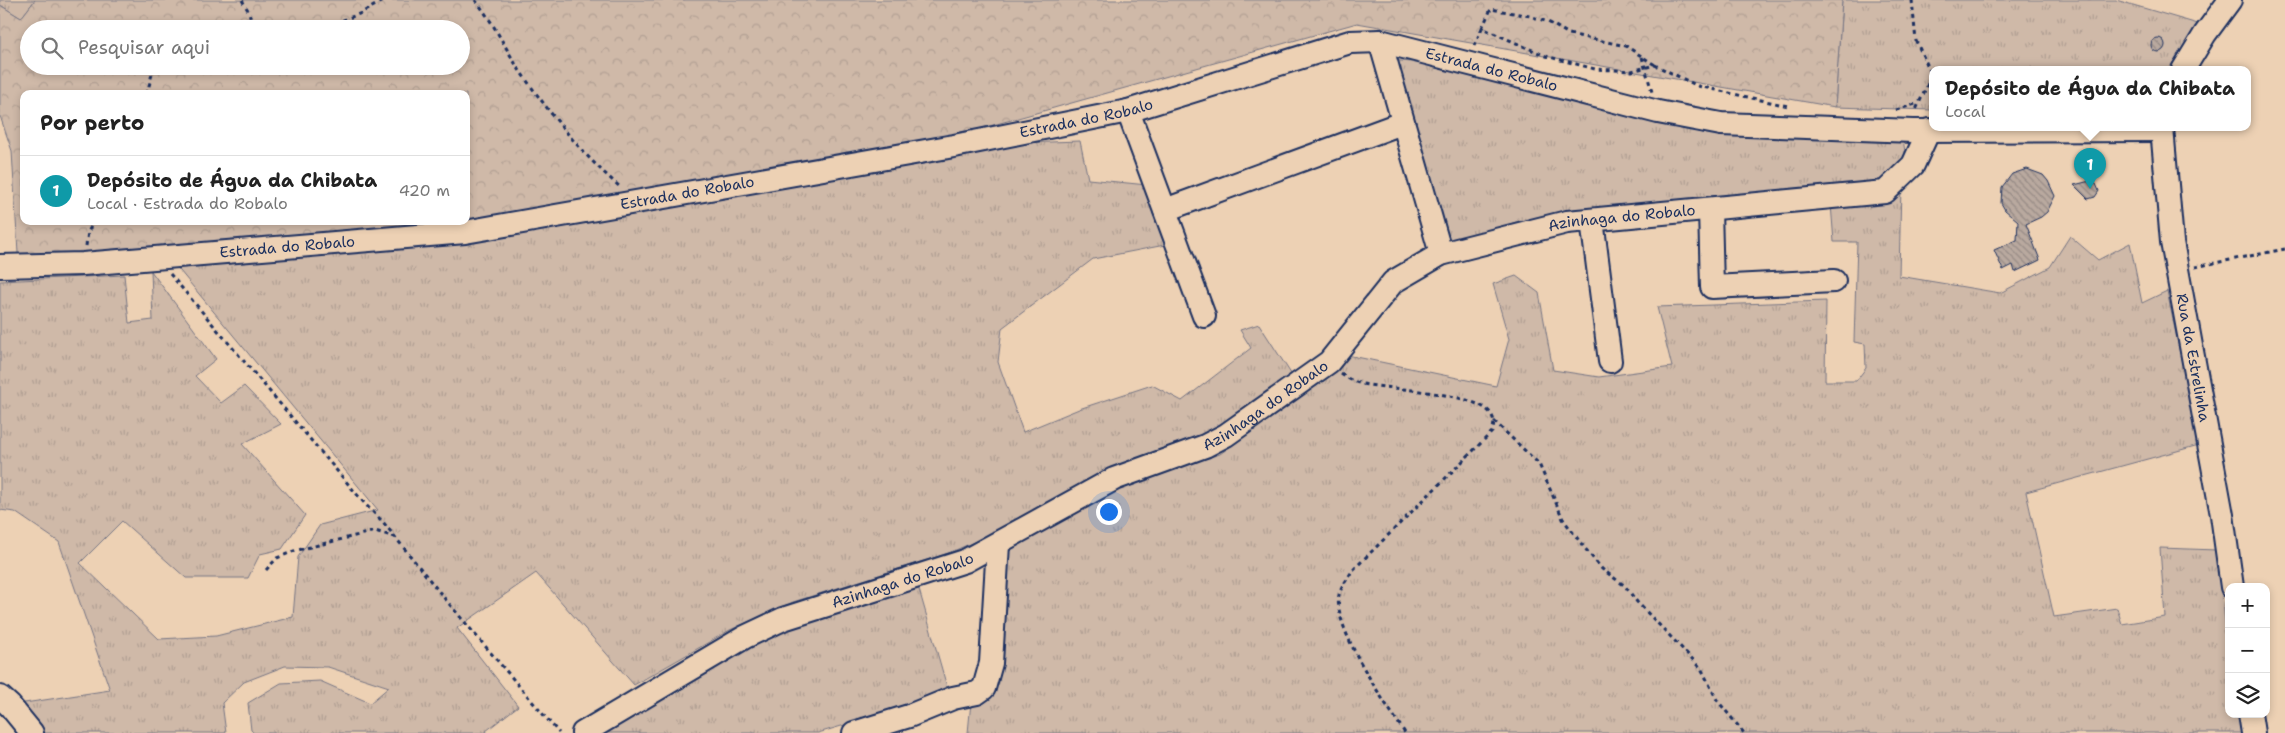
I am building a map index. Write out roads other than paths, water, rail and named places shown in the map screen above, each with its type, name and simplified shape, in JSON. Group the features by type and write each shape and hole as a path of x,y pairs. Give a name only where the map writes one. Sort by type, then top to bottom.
{"street":[{"path":"2185,66 2205,34 2230,0"},
{"path":"1380,41 1402,123 1442,254"},
{"name":"Estrada do Robalo","path":"0,266 83,264 157,259 465,232 639,203 954,146 1128,111 1350,42 1380,41 1658,112 1721,124 1929,130"},
{"path":"1128,111 1204,316"},
{"path":"1165,210 1402,123"},
{"name":"Azinhaga do Robalo","path":"583,733 745,637 783,619 965,561 1114,479 1205,446 1226,435 1330,362 1393,282 1442,254 1567,222 1885,192 1913,165 1921,130"},
{"name":"Rua da Estrelinha","path":"2161,131 2172,242 2222,515 2231,583"},
{"path":"1710,209 1712,287 1834,281"},
{"path":"1592,220 1610,361"},
{"path":"854,733 908,725 953,698 977,693 984,688 991,663 998,544"},
{"path":"0,697 32,733"},
{"path":"2251,718 2253,733"}],"place":[{"name":"Depósito de Água da Chibata","path":"2090,189"}]}
